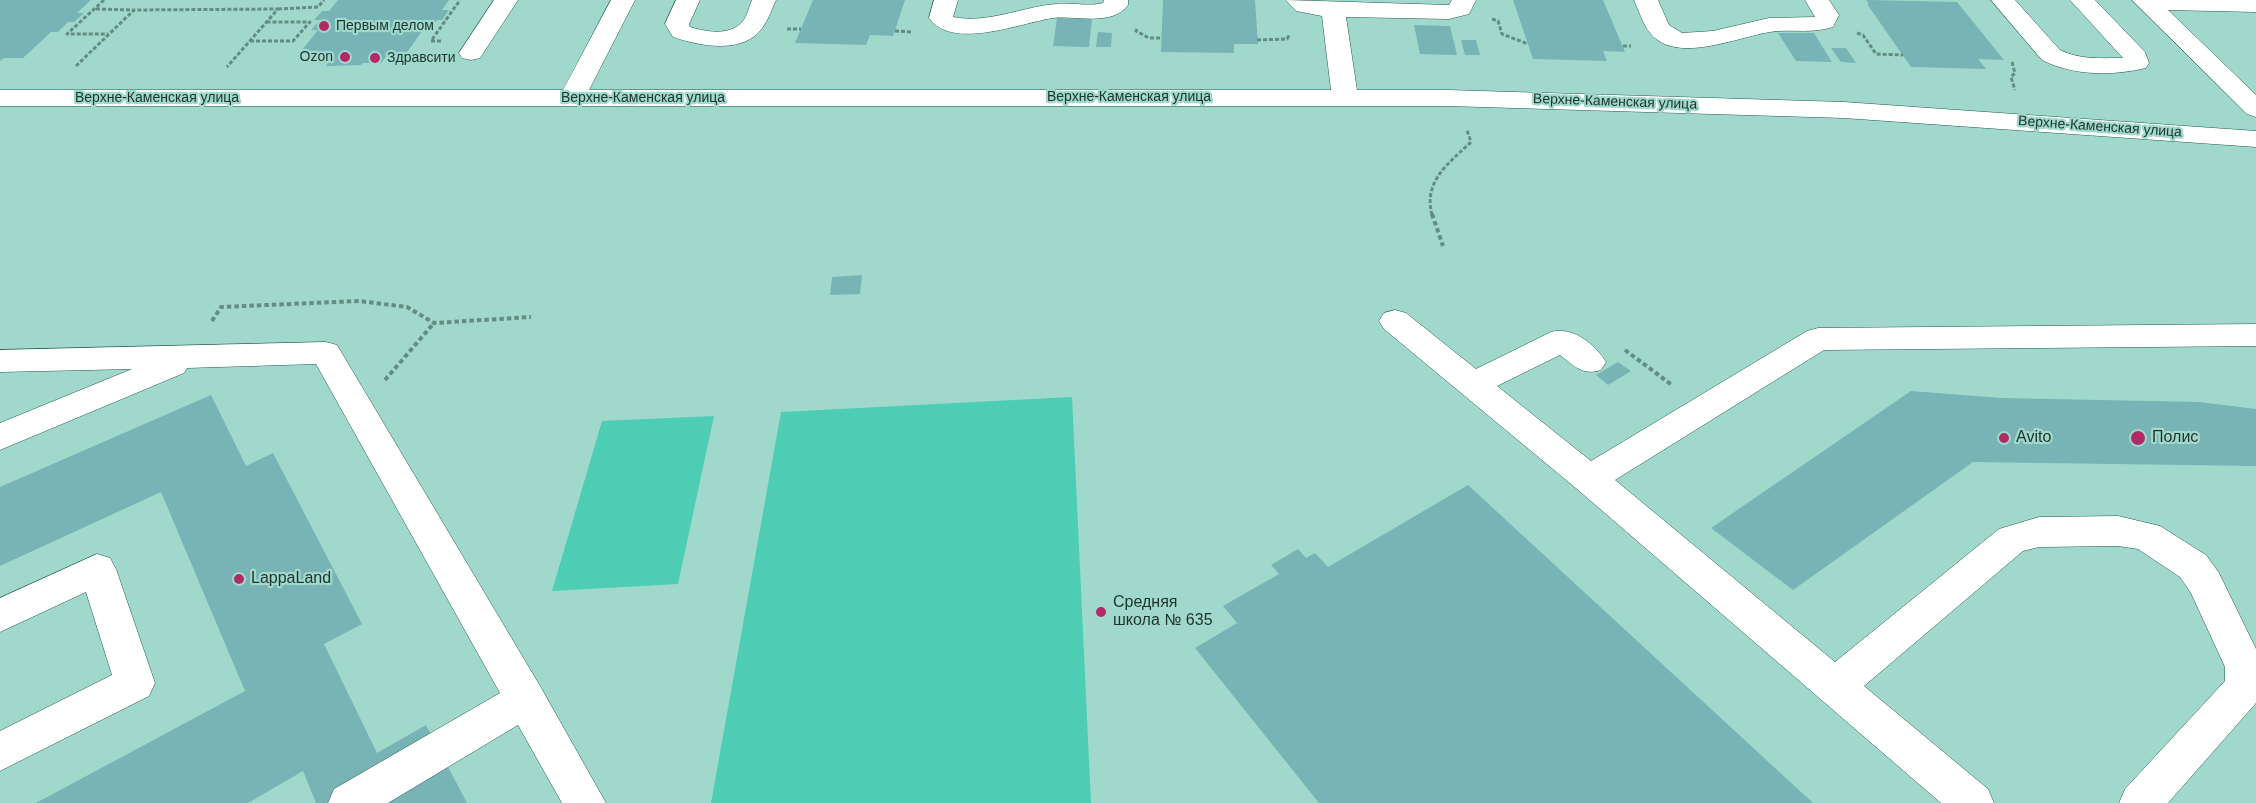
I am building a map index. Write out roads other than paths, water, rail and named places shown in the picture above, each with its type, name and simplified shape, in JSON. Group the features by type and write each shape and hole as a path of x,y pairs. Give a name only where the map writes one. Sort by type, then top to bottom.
{"street":[{"path":"471,53 506,0"},
{"path":"572,98 623,0"},
{"path":"688,0 677,24 681,32 694,36 729,37 742,34 751,28 764,0"},
{"path":"946,0 941,18 945,23 981,26 1054,10 1103,11 1116,5 1116,0"},
{"path":"1298,0 1304,6 1333,9 1385,5 1449,12 1462,5"},
{"path":"1646,0 1660,30 1669,36 1683,39 1707,40 1771,25 1813,25 1821,11"},
{"path":"2003,0 2051,55 2061,61 2074,64 2128,65 2137,63 2136,57 2082,0"},
{"path":"2146,2 2256,5"},
{"path":"2146,2 2256,109"},
{"path":"1333,9 1345,97"},
{"name":"Верхне-Каменская улица","path":"0,98 1345,97 1662,103 1844,110 2256,139"},
{"path":"1395,321 1589,479 1973,803"},
{"path":"1589,479 1818,339 2256,335"},
{"path":"1472,385 1562,340 1590,362"},
{"path":"0,361 326,353 585,803"},
{"path":"0,437 190,358"},
{"path":"1834,687 2012,539 2039,532 2118,531 2147,536 2193,566 2206,584 2245,667 2245,687 2140,803"},
{"path":"0,616 97,569 135,683 0,752"},
{"path":"349,803 526,699"}],"place":[{"name":"Первым делом","path":"324,26"},
{"name":"Ozon","path":"345,57"},
{"name":"Здравсити","path":"375,58"},
{"name":"Avito","path":"2004,438"},
{"name":"Полис","path":"2138,438"},
{"name":"LappaLand","path":"239,579"},
{"name":"Средняя школа № 635","path":"1101,612"}]}
